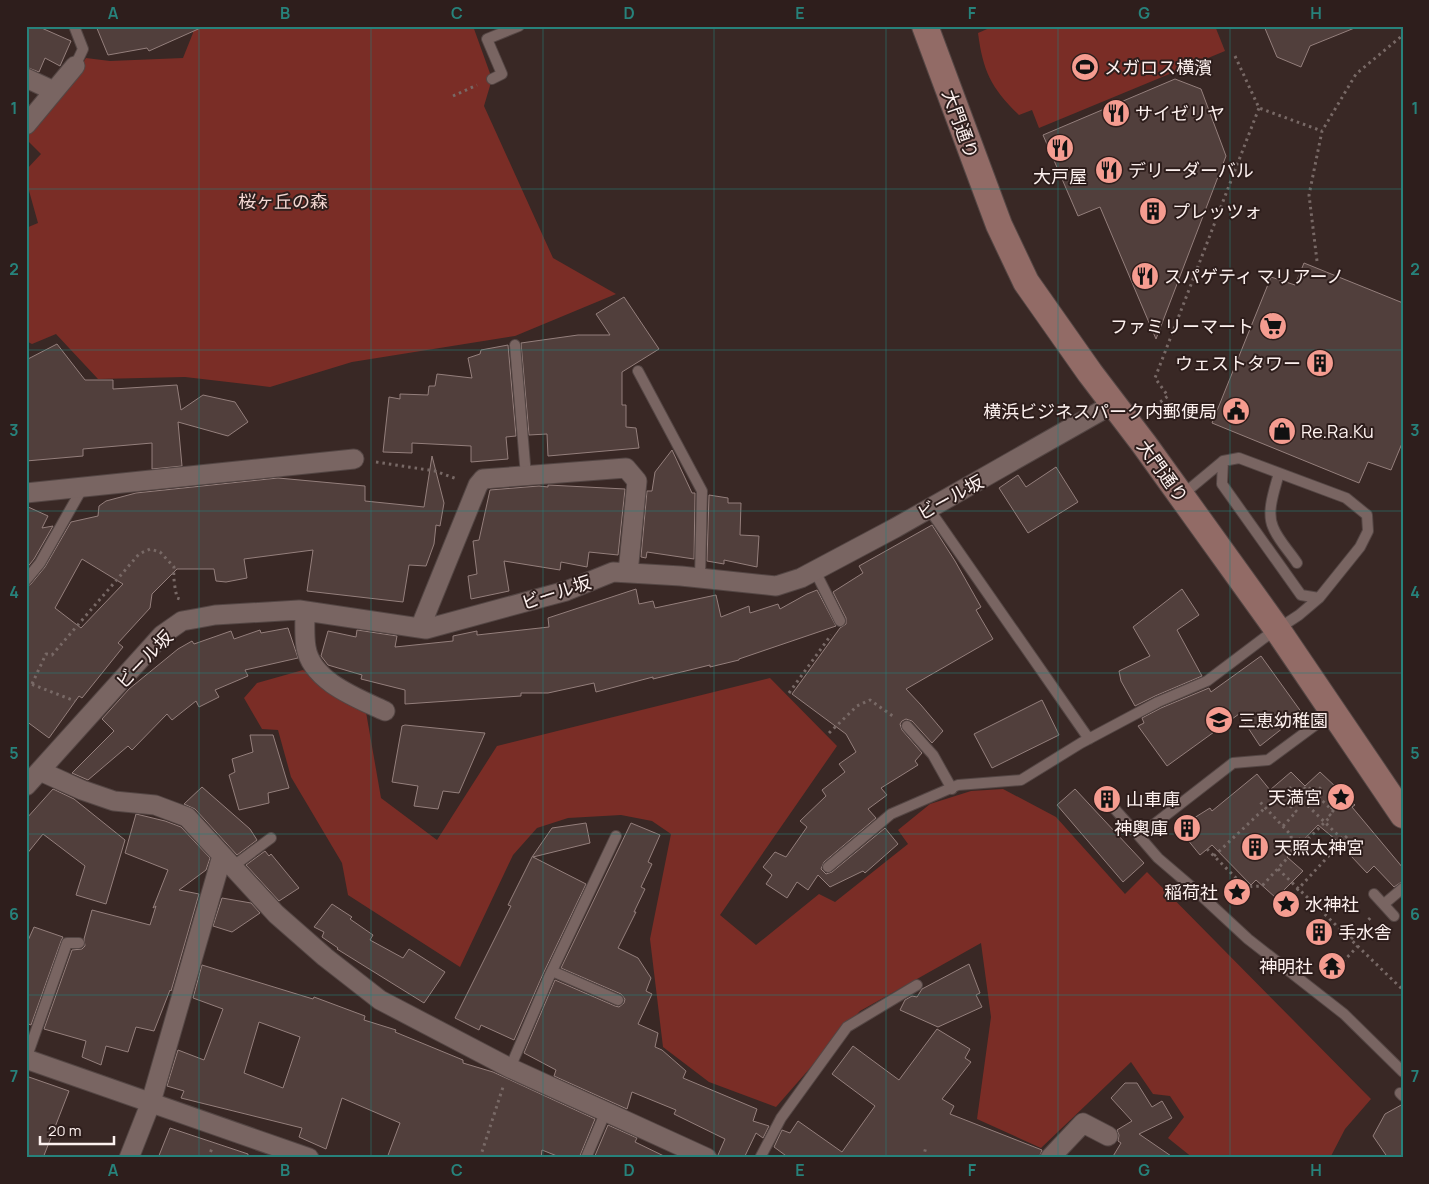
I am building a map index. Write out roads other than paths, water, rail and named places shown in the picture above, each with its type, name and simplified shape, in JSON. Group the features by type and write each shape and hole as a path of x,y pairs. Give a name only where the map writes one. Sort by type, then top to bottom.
{"street":[{"name":"大門通り","path":"925,26 999,224 1026,282 1277,629 1403,815"},
{"path":"26,125 74,66"},
{"path":"26,78 54,92"},
{"name":"ビール坂","path":"26,786 162,635 182,621 215,615 305,611 426,629 566,591 613,572 776,586 801,578 815,571 930,509 1113,404"},
{"path":"26,493 354,459"},
{"path":"420,628 471,483 483,479 626,468 637,481 628,573"},
{"path":"305,611 306,648 315,669 342,691 385,711"},
{"path":"40,771 82,790 114,801 155,805 187,817 276,914 325,957 380,1000 510,1068 707,1158"},
{"path":"129,1158 151,1102 227,861"},
{"path":"26,1059 308,1158"},
{"path":"1050,1158 1083,1123 1108,1136"}],"lane":[{"path":"74,26 82,49 74,66"},
{"path":"492,79 502,74 487,39 519,26"},
{"path":"515,345 526,476"},
{"path":"638,371 702,491 700,578"},
{"path":"828,867 892,814 958,785 1021,780 1089,739 1158,702 1207,681 1299,615 1319,598 1360,548 1368,531 1367,515 1346,498 1238,458 1223,461 1181,496"},
{"path":"1223,461 1222,484 1301,595 1319,598"},
{"path":"1279,473 1270,518 1273,528 1297,563"},
{"path":"26,580 40,563 83,487"},
{"path":"930,509 1089,739"},
{"path":"815,571 840,621"},
{"path":"1139,836 1233,763 1268,760 1334,712"},
{"path":"907,726 933,755 952,789"},
{"path":"1112,806 1158,858 1248,939 1344,1014 1403,1072"},
{"path":"510,1068 552,971 616,836"},
{"path":"227,861 270,838"},
{"path":"1384,904 1403,888"},
{"path":"1374,894 1394,916"},
{"path":"26,1059 68,943 79,943"},
{"path":"552,971 618,1000"},
{"path":"760,1158 781,1118 847,1027 917,985"},
{"path":"586,1158 606,1111"}],"place":[{"name":"メガロス横濱","path":"1085,67"},
{"name":"サイゼリヤ","path":"1116,113"},
{"name":"大戸屋","path":"1060,148"},
{"name":"デリーダーバル","path":"1109,170"},
{"name":"プレッツォ","path":"1153,211"},
{"name":"スパゲティ マリアーノ","path":"1145,276"},
{"name":"ファミリーマート","path":"1273,326"},
{"name":"ウェストタワー","path":"1320,363"},
{"name":"横浜ビジネスパーク内郵便局","path":"1236,411"},
{"name":"Re.Ra.Ku","path":"1282,431"},
{"name":"三恵幼稚園","path":"1219,720"},
{"name":"天満宮","path":"1341,797"},
{"name":"山車庫","path":"1107,799"},
{"name":"神輿庫","path":"1187,828"},
{"name":"天照太神宮","path":"1255,847"},
{"name":"稲荷社","path":"1237,892"},
{"name":"水神社","path":"1286,904"},
{"name":"手水舎","path":"1319,932"},
{"name":"神明社","path":"1332,966"}],"park label":[{"name":"桜ヶ丘の森","path":"283,201"}]}
